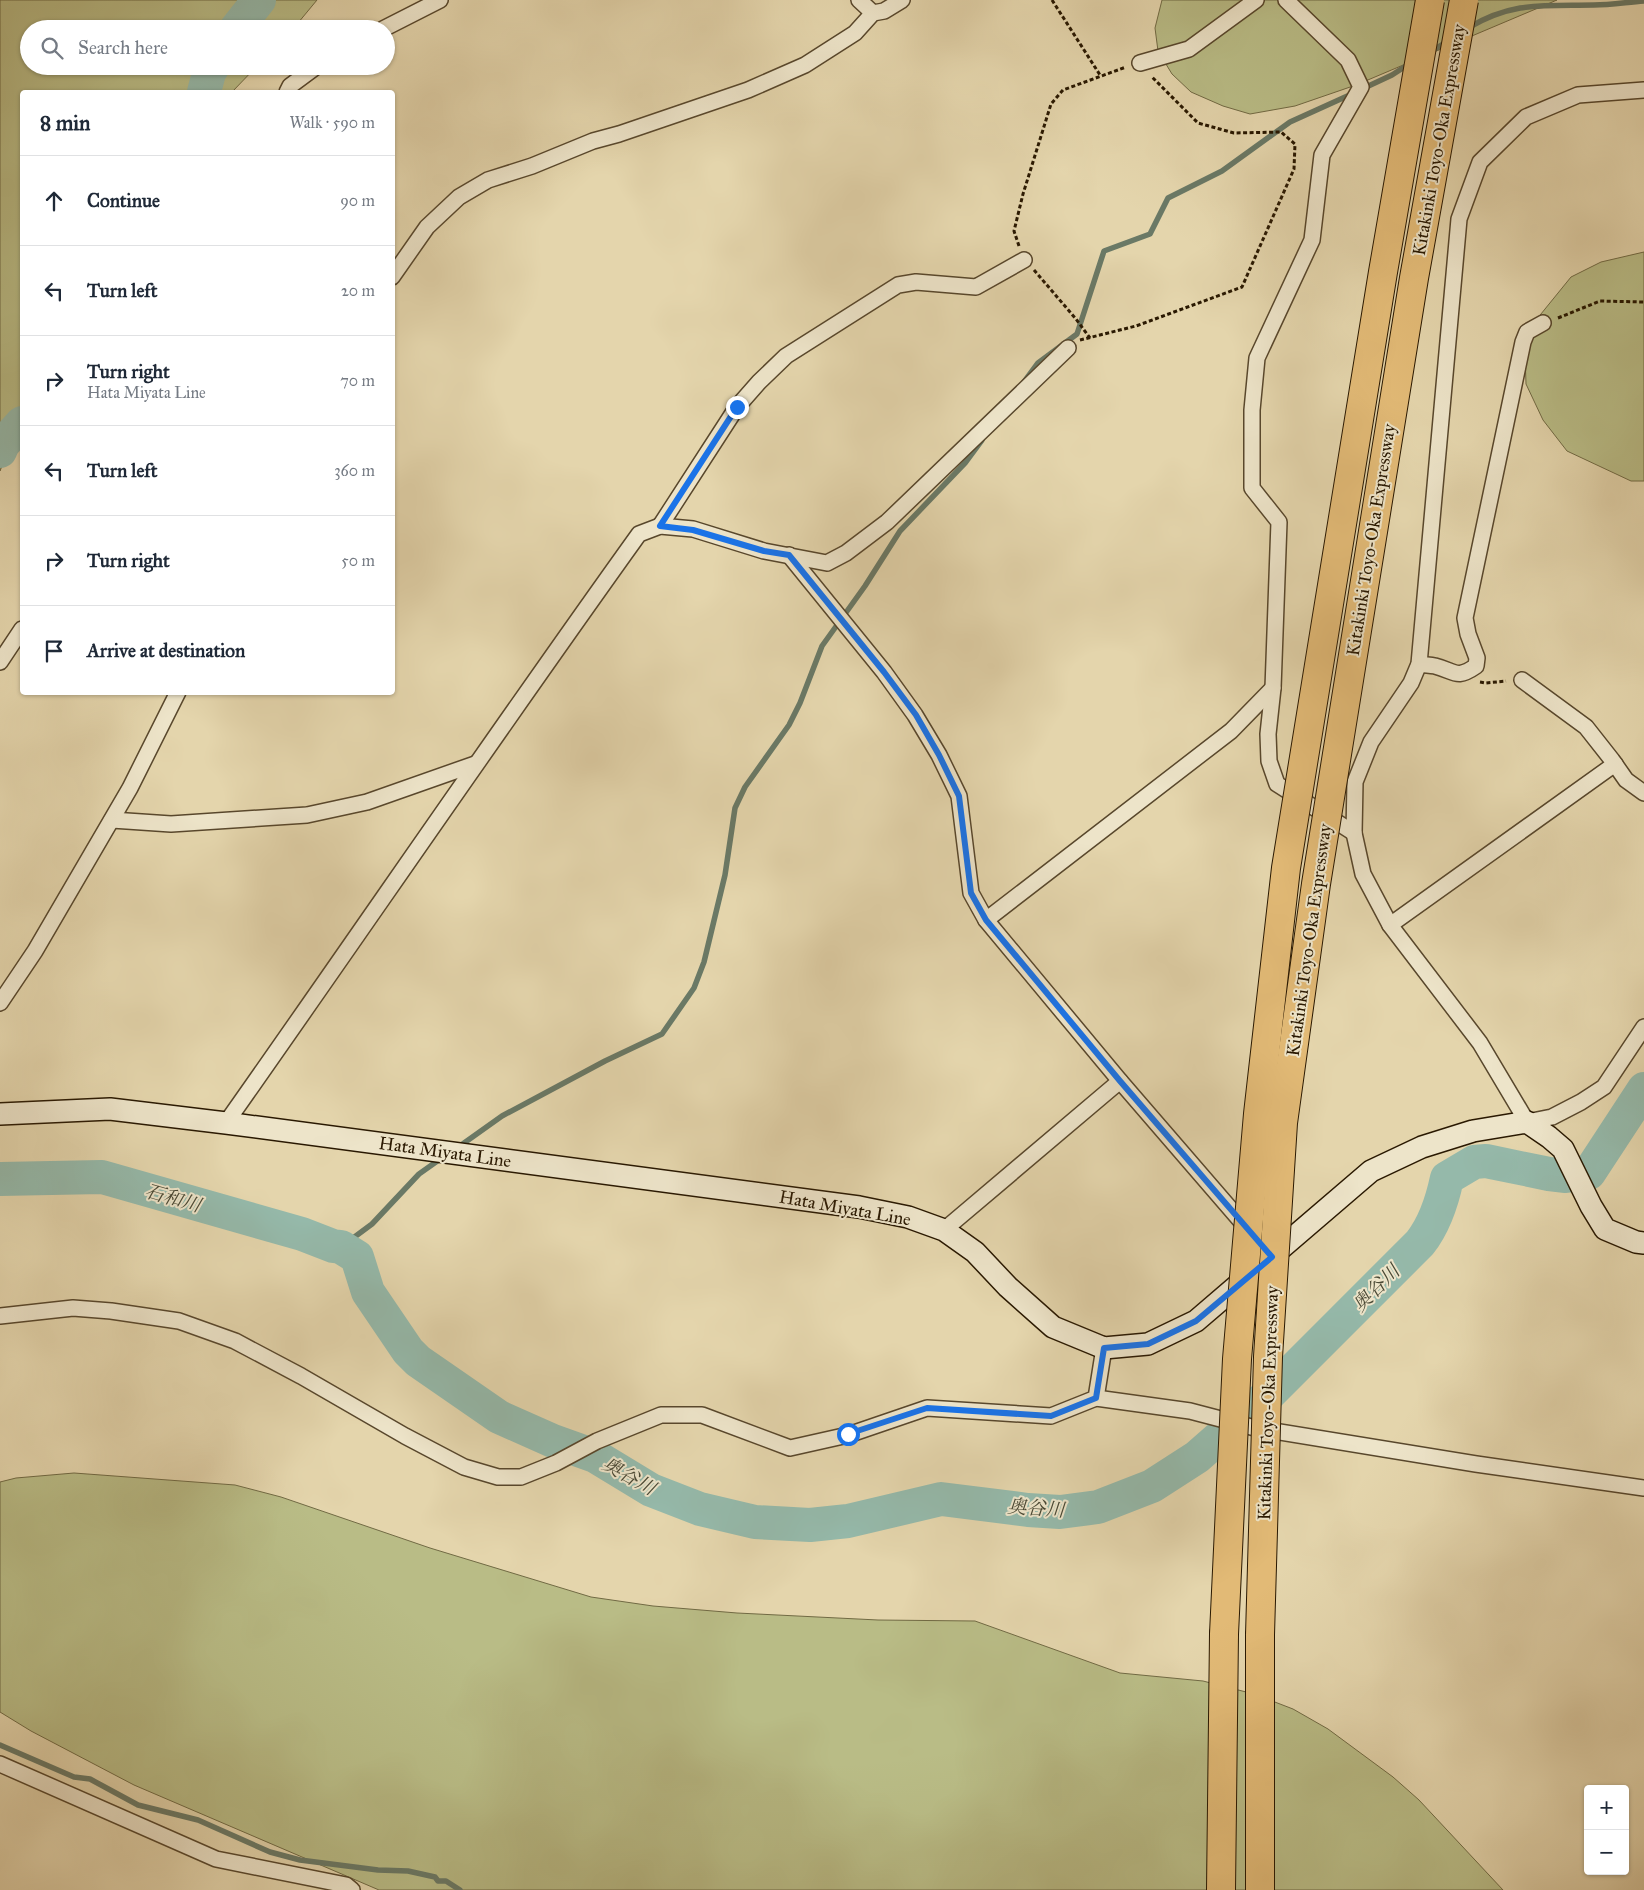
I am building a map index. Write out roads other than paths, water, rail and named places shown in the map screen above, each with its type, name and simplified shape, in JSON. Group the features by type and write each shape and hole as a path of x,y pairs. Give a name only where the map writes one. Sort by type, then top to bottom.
{"highway":[{"name":"Kitakinki Toyo-Oka Expressway","path":"1221,1890 1224,1634 1237,1359 1258,1114 1286,868 1383,272 1430,0"},
{"name":"Kitakinki Toyo-Oka Expressway","path":"1260,1890 1260,1635 1268,1357 1283,1123 1319,865 1414,278 1464,0"}],"main road":[{"name":"Hata Miyata Line","path":"0,1114 110,1109 859,1207 908,1217 944,1230 975,1252 1008,1287 1053,1327 1104,1348 1148,1344 1196,1321 1371,1171 1422,1147 1465,1133 1526,1122"},
{"path":"1526,1122 1563,1149 1605,1229 1636,1242 1644,1243"}],"street":[{"path":"395,23 440,0"},
{"path":"859,0 873,13"},
{"path":"395,273 427,227 460,197 488,180 532,166 594,141 756,86 805,65 855,33 873,13 884,11 902,0"},
{"path":"1140,63 1189,49 1256,0"},
{"path":"1286,0 1348,60 1361,87 1322,155 1312,240 1257,358 1252,410 1252,488 1279,522 1273,688 1268,734 1269,761 1277,784 1354,833"},
{"path":"288,90 290,86 304,75"},
{"path":"1644,90 1578,95 1526,117 1480,162 1459,219 1419,664 1411,683 1371,742 1355,782 1354,833 1363,874 1390,924 1480,1043 1526,1122 1552,1117 1604,1087 1644,1027"},
{"path":"660,526 737,407 758,382 786,356 898,285 916,282 976,287 1024,260"},
{"path":"1419,664 1436,666 1456,675 1467,672 1476,666 1477,658 1468,634 1465,618 1521,351 1527,332 1543,323"},
{"path":"226,1123 433,828 475,764 639,534 660,526 693,530 764,551 827,563 846,553 887,522 1068,348"},
{"path":"789,555 884,672 916,715 939,755 959,796 971,893 986,920 1120,1081 1272,1257"},
{"path":"0,662 20,633"},
{"path":"1522,680 1586,727 1626,780 1644,793"},
{"path":"986,920 1231,731 1273,688"},
{"path":"0,1003 35,951 112,820 176,695"},
{"path":"112,820 171,824 307,815 367,802 475,764"},
{"path":"1390,924 1615,764"},
{"path":"944,1230 1120,1081"},
{"path":"0,1316 73,1308 112,1311 179,1321 235,1341 464,1467 498,1477 520,1477 556,1463 597,1441 661,1415 702,1415 790,1448 848,1434 927,1408 1051,1416 1096,1398 1190,1412 1264,1430 1476,1464 1644,1488"},
{"path":"1096,1398 1104,1348"},
{"path":"0,1764 216,1859 346,1885 352,1890"}],"waterway":[{"path":"243,20 259,0"},
{"path":"1468,28 1484,19 1515,9 1644,1"},
{"path":"1430,52 1448,41"},
{"path":"1362,89 1392,75 1409,64"},
{"path":"205,90 208,75"},
{"path":"1024,382 1038,363 1077,334 1104,251 1150,234 1168,198 1222,171 1290,122 1354,93"},
{"path":"0,451 3,444 20,425"},
{"path":"457,1148 502,1116 605,1061 662,1034 694,988 704,962 725,875 735,808 745,787 789,725 800,703 822,646 865,586 900,531 965,463 982,440"},
{"name":"奥谷川","path":"0,1179 102,1177 302,1234 333,1246 341,1247 357,1257 368,1292 408,1351 418,1361 499,1417 553,1441 595,1456 651,1490 700,1509 755,1522 810,1525 848,1521 941,1499 1060,1512 1098,1507 1152,1486 1197,1457 1270,1393 1420,1243 1430,1228 1437,1212 1447,1178 1474,1162 1486,1161 1566,1176 1589,1173 1644,1089"},
{"path":"341,1247 372,1224 419,1174 443,1157"},
{"path":"0,1745 74,1777 90,1779 138,1805 198,1820 270,1852 300,1860 378,1870 408,1871 435,1877 438,1881 446,1881 460,1890"}],"water label":[{"name":"石和川","path":"173,1198"}]}
